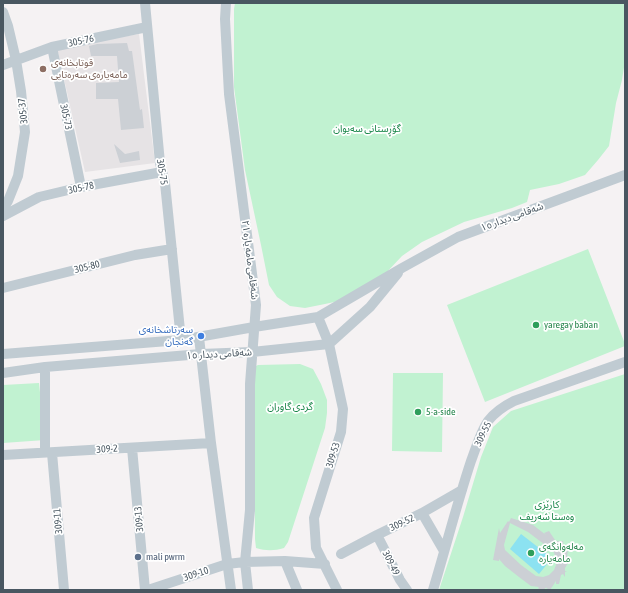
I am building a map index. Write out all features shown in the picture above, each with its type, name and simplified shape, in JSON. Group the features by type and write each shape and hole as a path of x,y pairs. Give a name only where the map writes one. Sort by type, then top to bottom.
{"street":[{"name":"305-75","path":"145,3 160,163 165,183 181,340"},
{"name":"شەقامی مامە یارە ٢١","path":"226,3 225,19 229,94 256,305 250,384 250,510 245,562 248,590"},
{"name":"305-37","path":"3,12 16,60 25,132 18,176 8,201 3,208"},
{"name":"305-76","path":"3,65 52,47 147,27"},
{"name":"305-73","path":"52,47 81,188"},
{"name":"305-78","path":"3,216 39,197 162,172"},
{"name":"شەقامی دیدار ١٥","path":"3,354 181,340 318,317 458,237 625,175"},
{"name":"305-80","path":"3,288 135,255 172,249"},
{"name":"شەقامی دیدار ١٥","path":"3,373 44,367 201,354 252,352 329,344 370,307 402,268"},
{"name":"309-53","path":"318,317 329,344 343,409 341,432 314,518 316,548 337,590"},
{"path":"199,337 230,590"},
{"name":"309-55","path":"433,590 462,490 480,437 487,422 499,410 514,401 625,362"},
{"name":"309-11","path":"44,367 49,453 64,590"},
{"name":"309-2","path":"3,455 211,443"},
{"name":"309-13","path":"132,448 147,590"},
{"name":"309-52","path":"341,554 422,514 462,490"},
{"path":"422,514 444,552"},
{"name":"309-49","path":"377,535 400,580 407,590"},
{"path":"245,562 285,561 325,564"},
{"path":"285,561 297,590"},
{"name":"309-10","path":"147,590 227,564 245,562"}],"shaded area":[{"path":"139,34 155,163 85,172 57,48"}],"green space":[{"name":"گۆڕستانی سەیوان","path":"235,3 625,3 625,61 609,146 585,175 559,184 530,190 527,202 464,222 422,242 402,256 385,274 348,299 305,308 290,306 277,297 269,285 245,170 234,87"},
{"name":"yaregay baban","path":"588,249 625,346 485,402 447,305"},
{"name":"گردی گاوران","path":"300,364 313,369 321,384 327,400 325,428 288,542 284,548 280,549 260,549 256,548 255,539 254,367 258,365"},
{"name":"5-a-side","path":"393,373 443,373 442,452 392,451"},
{"name":"کارێزی وەستا شەریف","path":"625,374 625,590 439,590 481,457 493,427 511,411"},
{"path":"39,383 45,440 3,443 3,385"}],"water":[{"name":"مەلەوانگەی مامەیارە","path":"521,534 552,558 539,574 510,549"}],"building":[{"path":"127,43 129,51 132,51 144,128 121,130 118,99 96,99 96,83 119,82 117,56 91,56 89,46 97,44"},
{"path":"114,144 125,154 139,151 140,160 120,163"},
{"name":"مەلەوانگەی مامەیارە","path":"511,518 533,525 546,535 544,533 549,531 557,543 557,541 563,541 564,549 568,550 567,556 571,559 565,568 565,571 567,571 565,572 565,577 563,574 561,575 559,584 556,584 556,581 550,590 546,588 547,587 540,590 538,588 539,587 531,586 519,577 499,559 499,561 493,560 499,528 500,533 508,521 509,522","holes":["510,523 528,532 553,551 557,559 554,570 549,575 543,577 536,576 521,565 505,550 504,545"]}],"place":[{"name":"قوتابخانەی مامەیارەی سەرەتایی","path":"43,69"},
{"name":"yaregay baban","path":"536,325"},
{"name":"سەرتاشخانەی گەنجان","path":"201,336"},
{"name":"5-a-side","path":"418,412"},
{"name":"مەلەوانگەی مامەیارە","path":"531,553"},
{"name":"mali pwrm","path":"138,557"}]}
